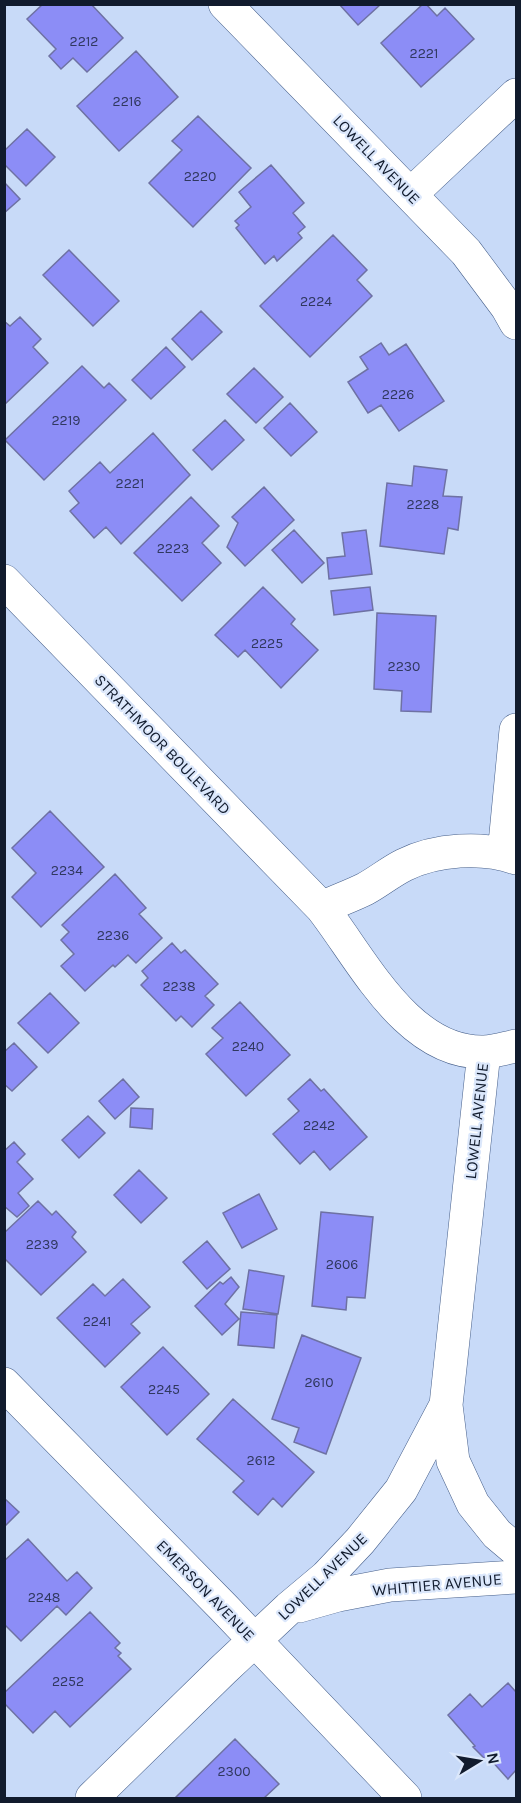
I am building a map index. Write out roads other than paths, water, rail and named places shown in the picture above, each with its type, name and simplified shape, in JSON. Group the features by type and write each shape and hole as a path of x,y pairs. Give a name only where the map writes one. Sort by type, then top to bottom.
{"street":[{"name":"LOWELL AVENUE","path":"225,4 466,252 507,307 516,323"},
{"path":"411,194 516,95"},
{"name":"STRATHMOOR BOULEVARD","path":"4,581 322,908"},
{"path":"322,908 365,889 405,864 447,852 476,850 510,856 516,730"},
{"name":"LOWELL AVENUE","path":"322,908 345,937 370,978 396,1008 429,1036 456,1048 484,1052 516,1046"},
{"name":"LOWELL AVENUE","path":"484,1052 446,1405 453,1461 472,1504 497,1534 516,1550"},
{"name":"EMERSON AVENUE","path":"4,1384 405,1798"},
{"name":"LOWELL AVENUE","path":"92,1798 289,1608 326,1577 360,1541 401,1490 446,1405"},
{"name":"WHITTIER AVENUE","path":"289,1608 390,1585 516,1577"}]}
